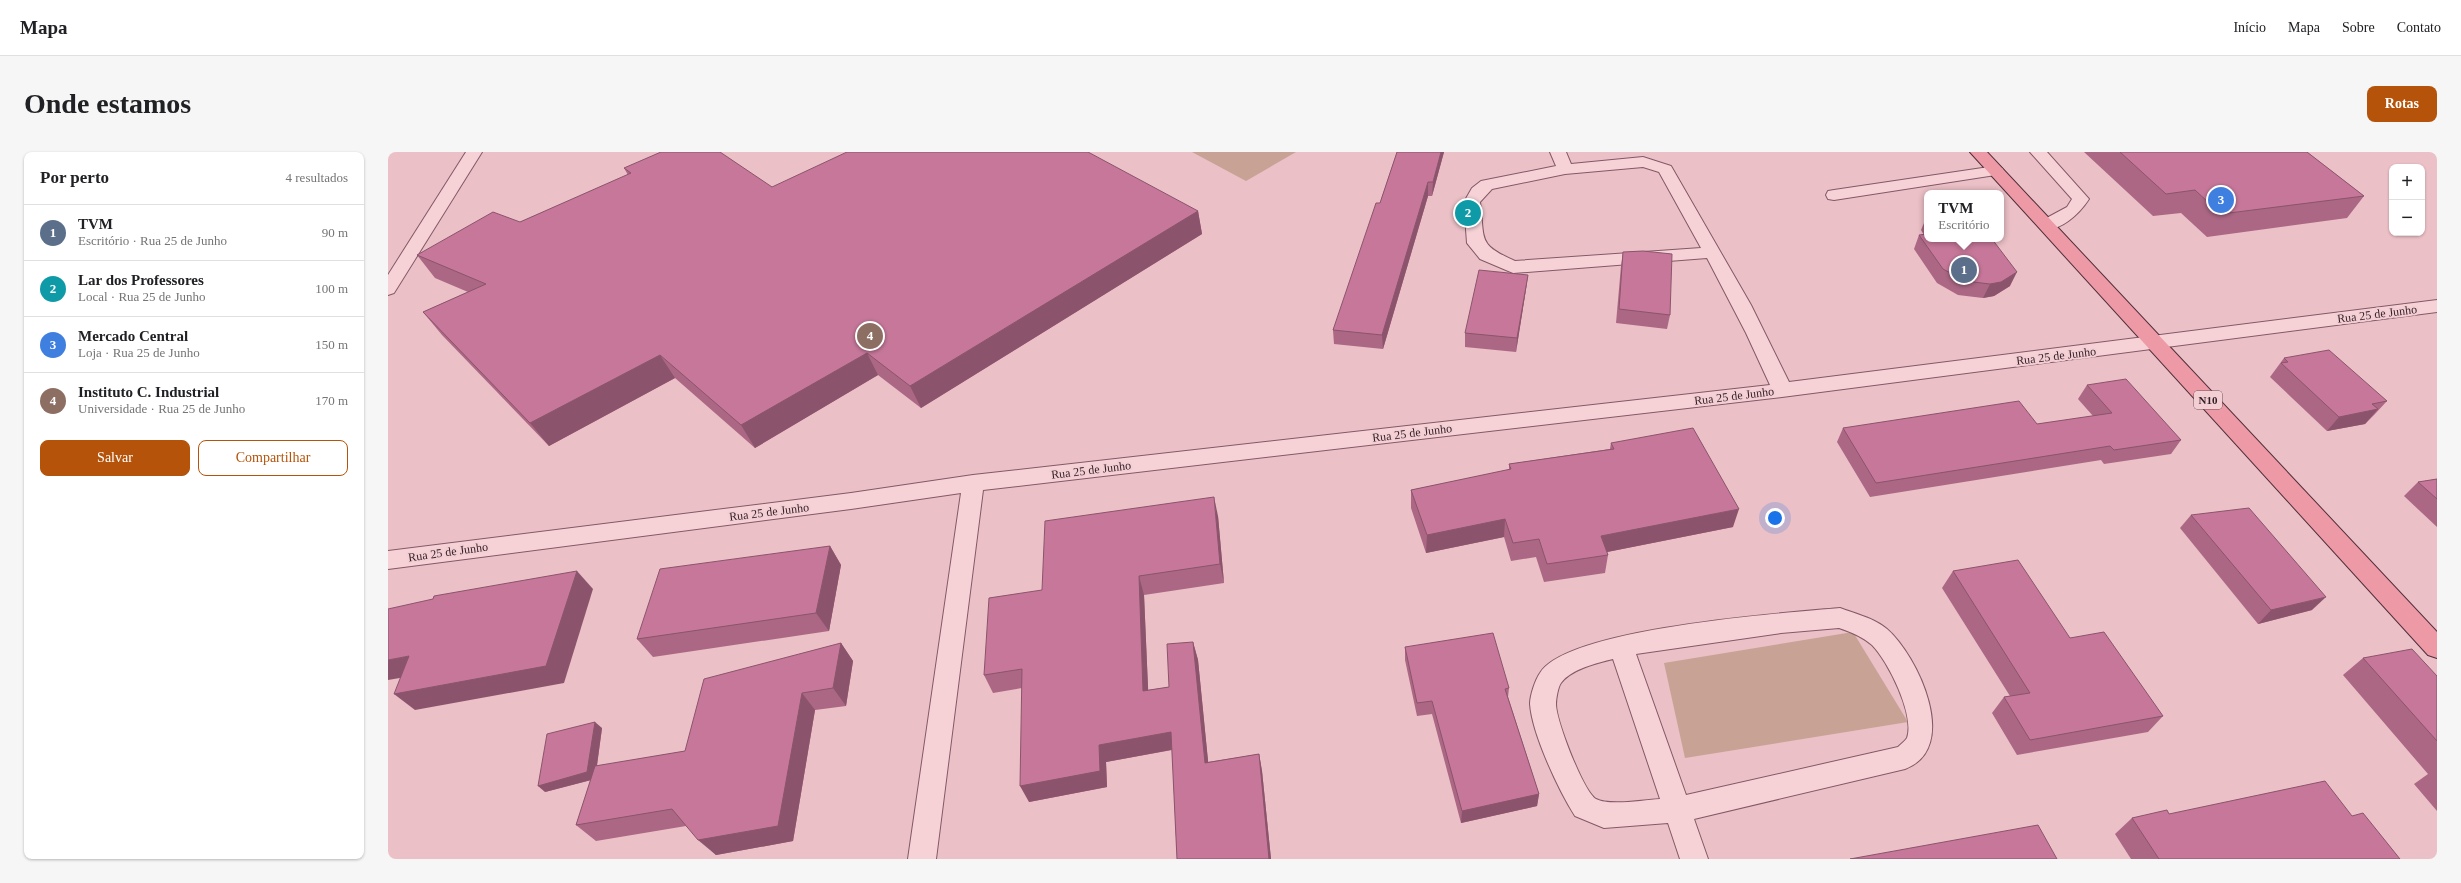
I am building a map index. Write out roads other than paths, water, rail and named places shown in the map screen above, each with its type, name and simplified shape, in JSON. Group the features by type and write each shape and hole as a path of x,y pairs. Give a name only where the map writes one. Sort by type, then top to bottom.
{"main road":[{"name":"N10","path":"1978,152 2437,648"}],"street":[{"path":"388,289 474,152"},
{"path":"1558,152 1565,169"},
{"path":"2038,152 2080,199 2073,211 2047,225"},
{"path":"1713,252 1513,266 1486,255 1476,243 1472,202 1478,192 1487,185 1565,169 1643,162 1665,169 1713,252 1762,342 1782,390"},
{"path":"1834,195 1996,171"},
{"name":"Rua 25 de Junho","path":"388,560 851,502 973,483 1782,390 2437,306"},
{"path":"922,859 973,483"},
{"path":"1840,618 1858,624 1878,636 1894,654 1912,691 1920,737 1913,751 1905,758 1677,810 1604,815 1585,807 1577,795 1555,750 1543,704 1549,679 1558,670 1584,657 1621,646 1781,622 1840,618"},
{"path":"1621,646 1694,859"}],"place":[{"name":"Mercado Central","path":"2221,200"},
{"name":"Lar dos Professores","path":"1468,213"},
{"name":"TVM","path":"1964,270"},
{"name":"Instituto C. Industrial","path":"870,336"}]}
